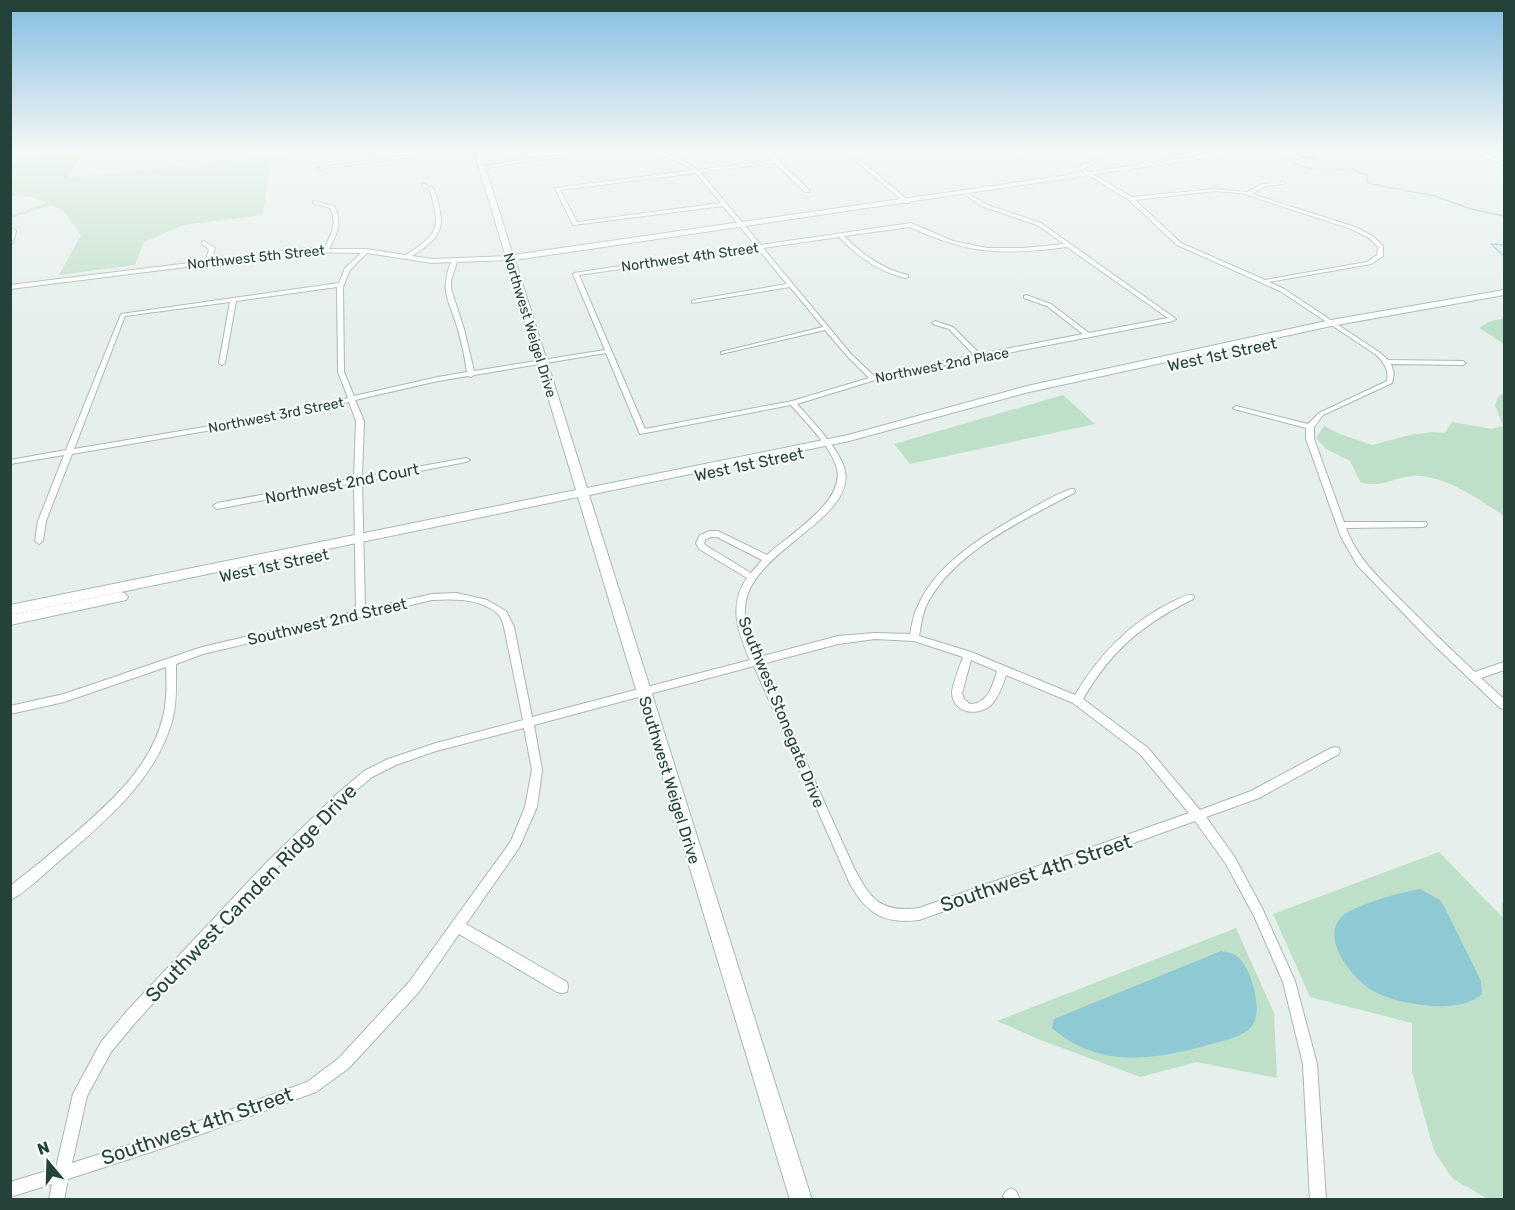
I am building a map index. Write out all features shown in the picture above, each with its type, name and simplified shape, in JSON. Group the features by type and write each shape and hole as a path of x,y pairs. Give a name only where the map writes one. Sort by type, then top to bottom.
{"street":[{"path":"326,249 336,232 337,218 332,207"},
{"path":"406,258 431,242 439,232 440,221 437,207"},
{"name":"Northwest Weigel Drive","path":"494,207 582,495"},
{"path":"566,207 575,224 699,207"},
{"path":"728,207 853,360 873,378"},
{"name":"Northwest 5th Street","path":"10,287 209,261 326,249 366,251 406,258 454,262 510,258 869,207"},
{"path":"991,207 1028,218 1067,245"},
{"path":"1139,207 1179,244 1267,281 1387,362 1392,370 1390,382 1321,414 1310,427 1310,439 1351,550 1360,562 1473,677 1504,705"},
{"path":"1267,281 1369,262 1380,256 1381,247 1371,237 1353,228 1290,207"},
{"name":"Northwest 4th Street","path":"609,351 576,274 911,225 945,241 974,249 1013,251 1067,245"},
{"path":"10,227 12,231 10,243"},
{"path":"840,235 868,260 888,271 906,276"},
{"path":"204,243 212,248 209,261"},
{"name":"Northwest 2nd Place","path":"609,351 643,432 794,403 873,378 1173,319 1067,245"},
{"path":"361,613 358,480 360,422 340,372 340,285 347,269 366,251"},
{"path":"454,262 447,277 447,295 459,325 471,375"},
{"path":"39,541 42,521 123,315 340,285"},
{"path":"694,302 792,285"},
{"name":"West 1st Street","path":"10,620 582,495 826,445 889,435 1063,387 1335,326 1436,311 1504,292"},
{"path":"1026,297 1049,305 1089,336"},
{"path":"222,363 233,300"},
{"path":"935,323 951,328 979,357"},
{"path":"723,353 828,328"},
{"name":"Northwest 3rd Street","path":"10,462 264,419 438,379 609,351"},
{"path":"1387,362 1463,363"},
{"name":"Southwest Stonegate Drive","path":"794,403 826,445 842,472 842,486 836,498 750,576 741,593 740,612 757,661 846,864 856,885 873,905"},
{"path":"1236,408 1310,427"},
{"name":"Northwest 2nd Court","path":"217,506 466,460"},
{"path":"914,638 923,603 952,567 967,553 1071,491"},
{"name":"Southwest Weigel Drive","path":"582,495 801,1200"},
{"path":"1341,525 1423,524"},
{"path":"750,576 702,547 700,543 703,537 718,534 767,559"},
{"name":"West 1st Street","path":"10,610 359,542"},
{"name":"Southwest 2nd Street","path":"10,710 75,694 171,661 241,641 361,613 438,596 464,597 484,602"},
{"path":"1077,700 1094,670 1139,624 1190,597"},
{"name":"Southwest 4th Street","path":"10,1190 166,1140 311,1086 344,1063 414,987 459,927 514,844 531,807 537,770 509,627 503,613 484,602"},
{"name":"Southwest Camden Ridge Drive","path":"56,1200 80,1094 106,1047 138,1009 245,894 342,796 368,774 392,762 528,722 838,640 875,636 914,638 969,655 1077,700 1144,751 1198,816 1230,860 1258,912 1289,981 1310,1064 1318,1200"},
{"path":"969,655 957,693 960,701 968,708 982,707 990,700 1002,669"},
{"path":"10,894 125,796 149,763 165,729 171,692 171,661"},
{"path":"1473,677 1504,666"},
{"name":"Southwest 4th Street","path":"873,905 892,915 919,914 1255,795 1335,751"},
{"path":"459,927 562,987"}],"green space":[{"path":"34,207 43,207 14,217 11,216"},
{"path":"56,207 264,207 263,215 183,225 144,242 135,265 59,275 81,235 64,211"},
{"path":"1504,318 1504,344 1479,328 1488,322"},
{"path":"1504,393 1504,516 1448,483 1423,476 1404,477 1381,483 1361,483 1350,461 1326,449 1316,438 1324,426 1372,445 1409,435 1445,433 1452,422 1492,429 1503,426 1495,405 1498,397"},
{"path":"1063,395 1095,424 910,464 894,444"},
{"path":"1439,852 1502,917 1504,900 1504,1199 1488,1199 1453,1179 1434,1151 1412,1072 1412,1023 1310,997 1273,914"},
{"path":"1236,928 1274,1013 1277,1078 1197,1062 1140,1077 1038,1039 997,1021"}],"water":[{"path":"1420,889 1440,900 1481,981 1482,994 1472,1000 1460,1004 1431,1006 1388,997 1367,987 1347,967 1340,955 1335,942 1335,930 1339,919 1366,904"},
{"path":"1221,951 1238,957 1243,963 1255,992 1254,1022 1241,1034 1187,1050 1147,1057 1127,1057 1088,1050 1052,1028 1054,1019"}],"waterway":[{"path":"1467,207 1504,216"},
{"path":"1504,245 1491,244 1504,256"}]}
